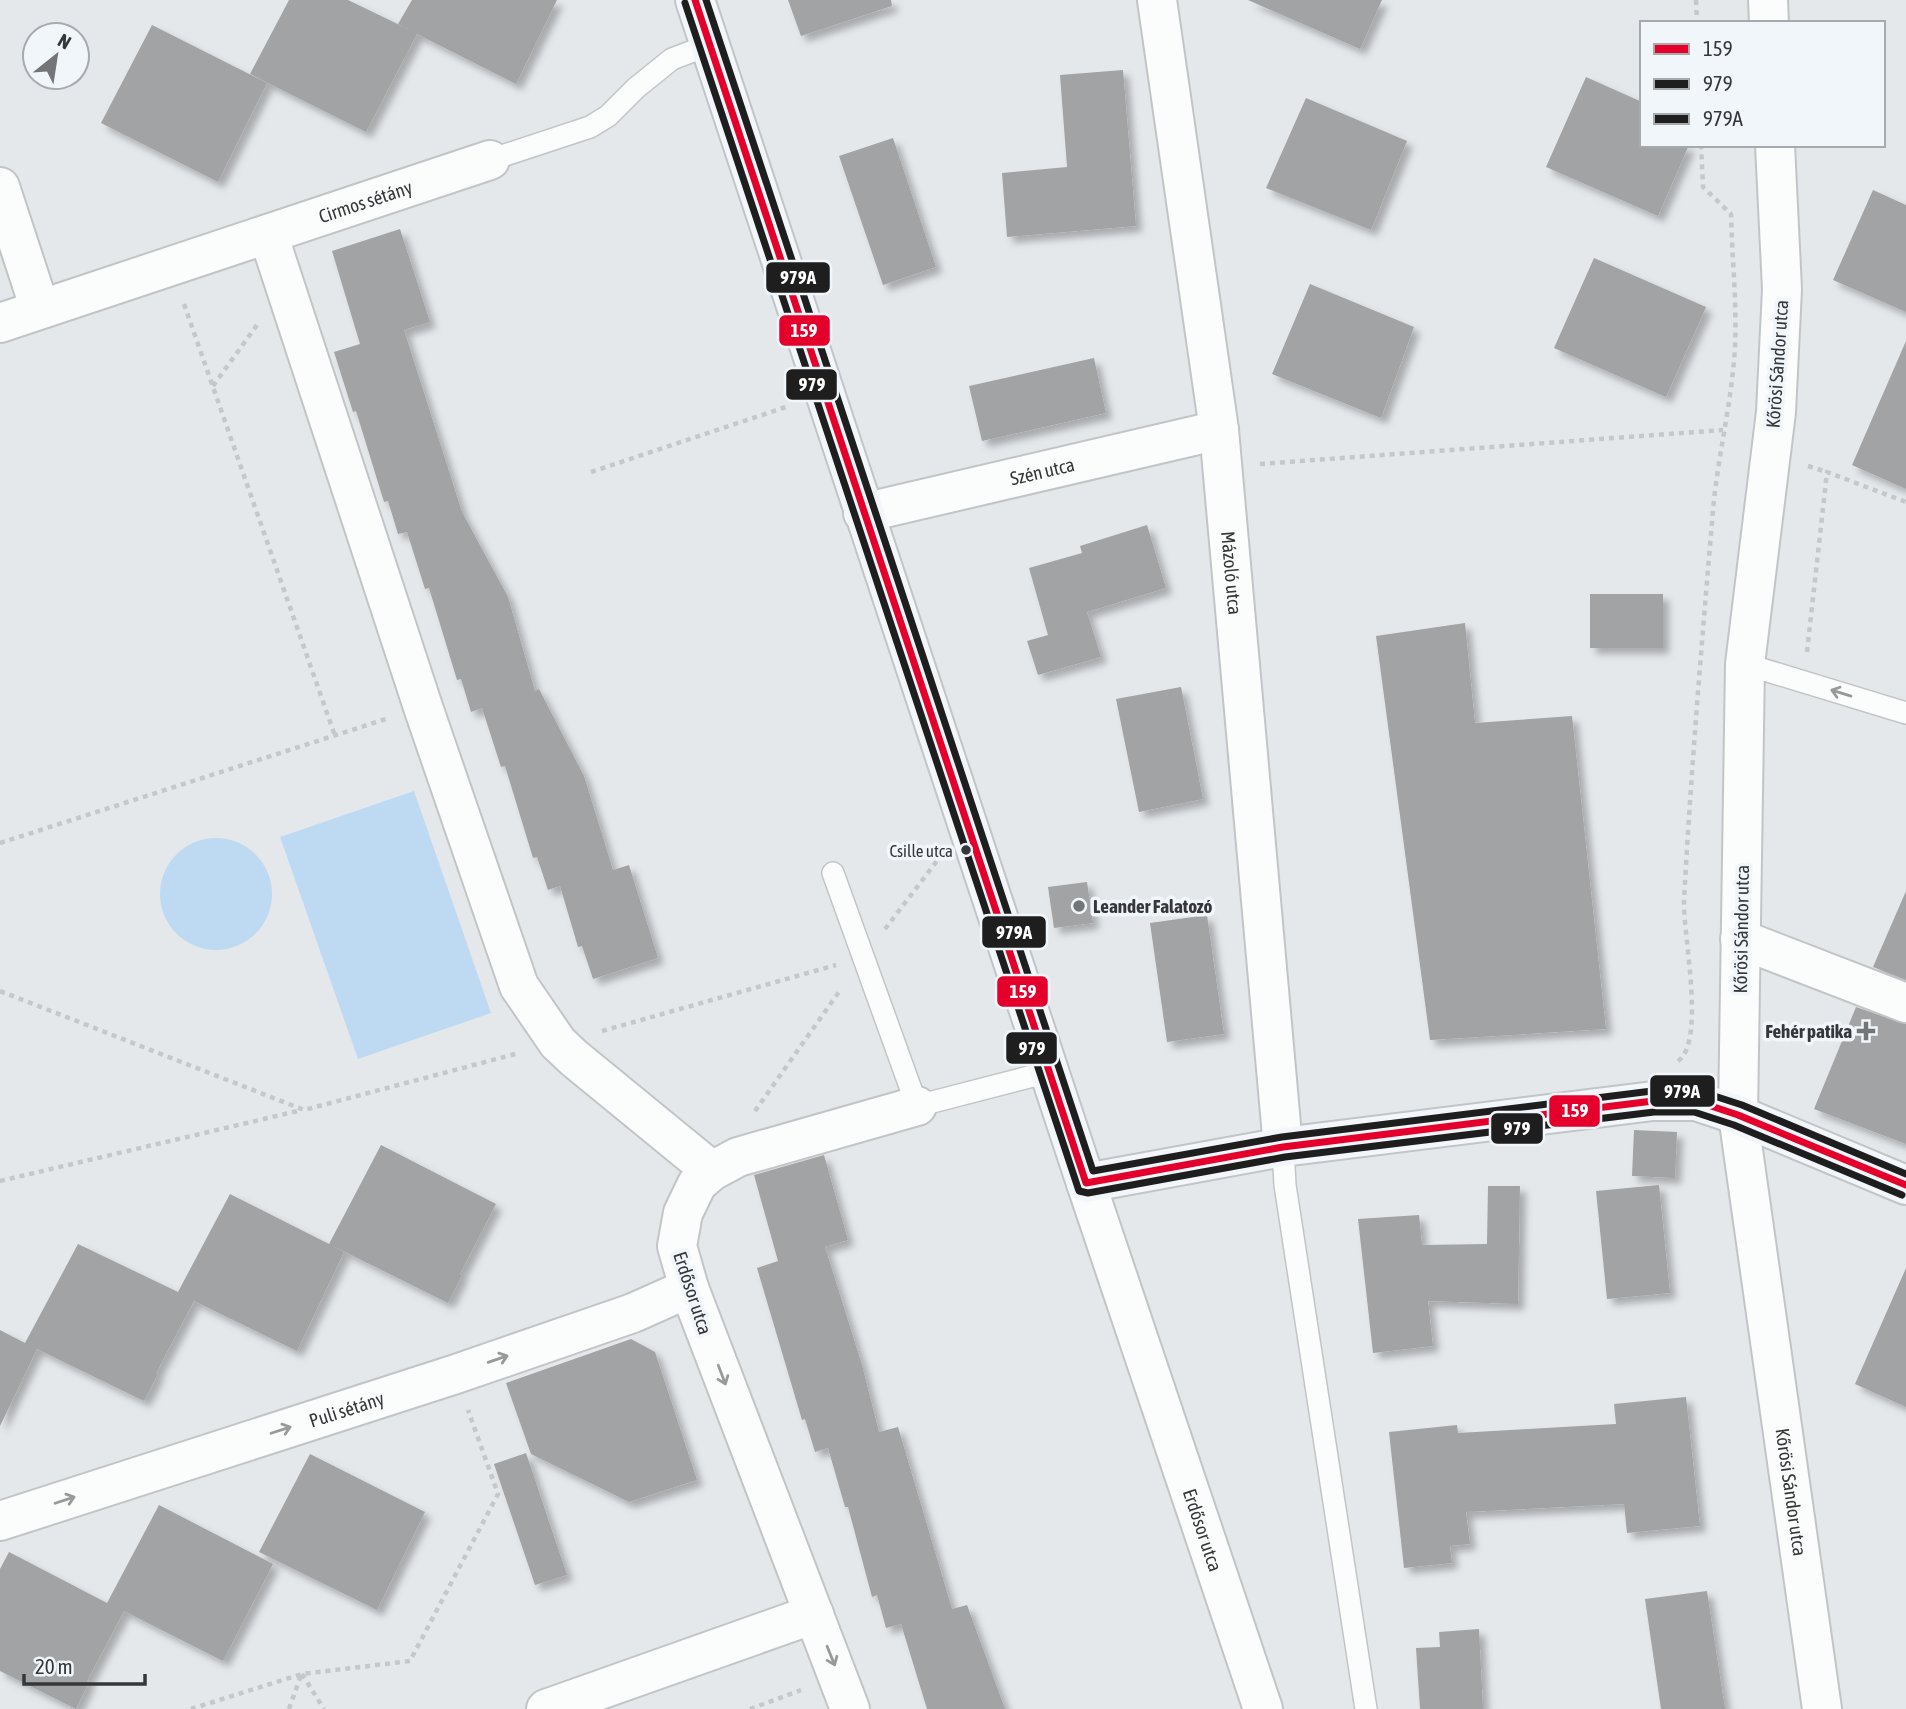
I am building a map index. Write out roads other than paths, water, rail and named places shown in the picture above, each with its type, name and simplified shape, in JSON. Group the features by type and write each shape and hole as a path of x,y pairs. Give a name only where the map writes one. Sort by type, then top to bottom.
{"street":[{"name":"Erdősor utca","path":"695,0 1048,1072 1263,1709"},
{"name":"Mázoló utca","path":"1157,0 1219,430 1283,1147"},
{"path":"1768,0 1769,21"},
{"name":"Kőrösi Sándor utca","path":"1775,147 1783,289 1776,398 1745,664 1738,1115 1822,1709"},
{"name":"Cirmos sétány","path":"0,323 490,160"},
{"path":"0,187 40,309"},
{"path":"268,234 423,707 519,986 558,1043 712,1171"},
{"name":"Szén utca","path":"863,513 1219,430"},
{"path":"1740,939 1906,1003"},
{"path":"1086,1183 1283,1147 1653,1101 1696,1101 1738,1115 1906,1185"},
{"name":"Erdősor utca","path":"845,1693 689,1289 677,1246 683,1213 697,1184 712,1171 738,1157 917,1106"},
{"name":"Puli sétány","path":"0,1521 456,1374 633,1313 689,1289"},
{"path":"546,1709 814,1614"}],"lane":[{"name":"Cirmos sétány","path":"490,160 590,127 608,116 636,88 672,59 709,45"},
{"path":"1745,664 1906,713"},
{"path":"833,873 917,1106"},
{"name":"Erdősor utca","path":"917,1106 1048,1072"},
{"path":"1283,1147 1285,1185 1366,1709"}],"place":[{"name":"Csille utca","path":"966,850"},
{"name":"Leander Falatozó","path":"1079,906"},
{"name":"Fehér patika","path":"1866,1031"}]}
